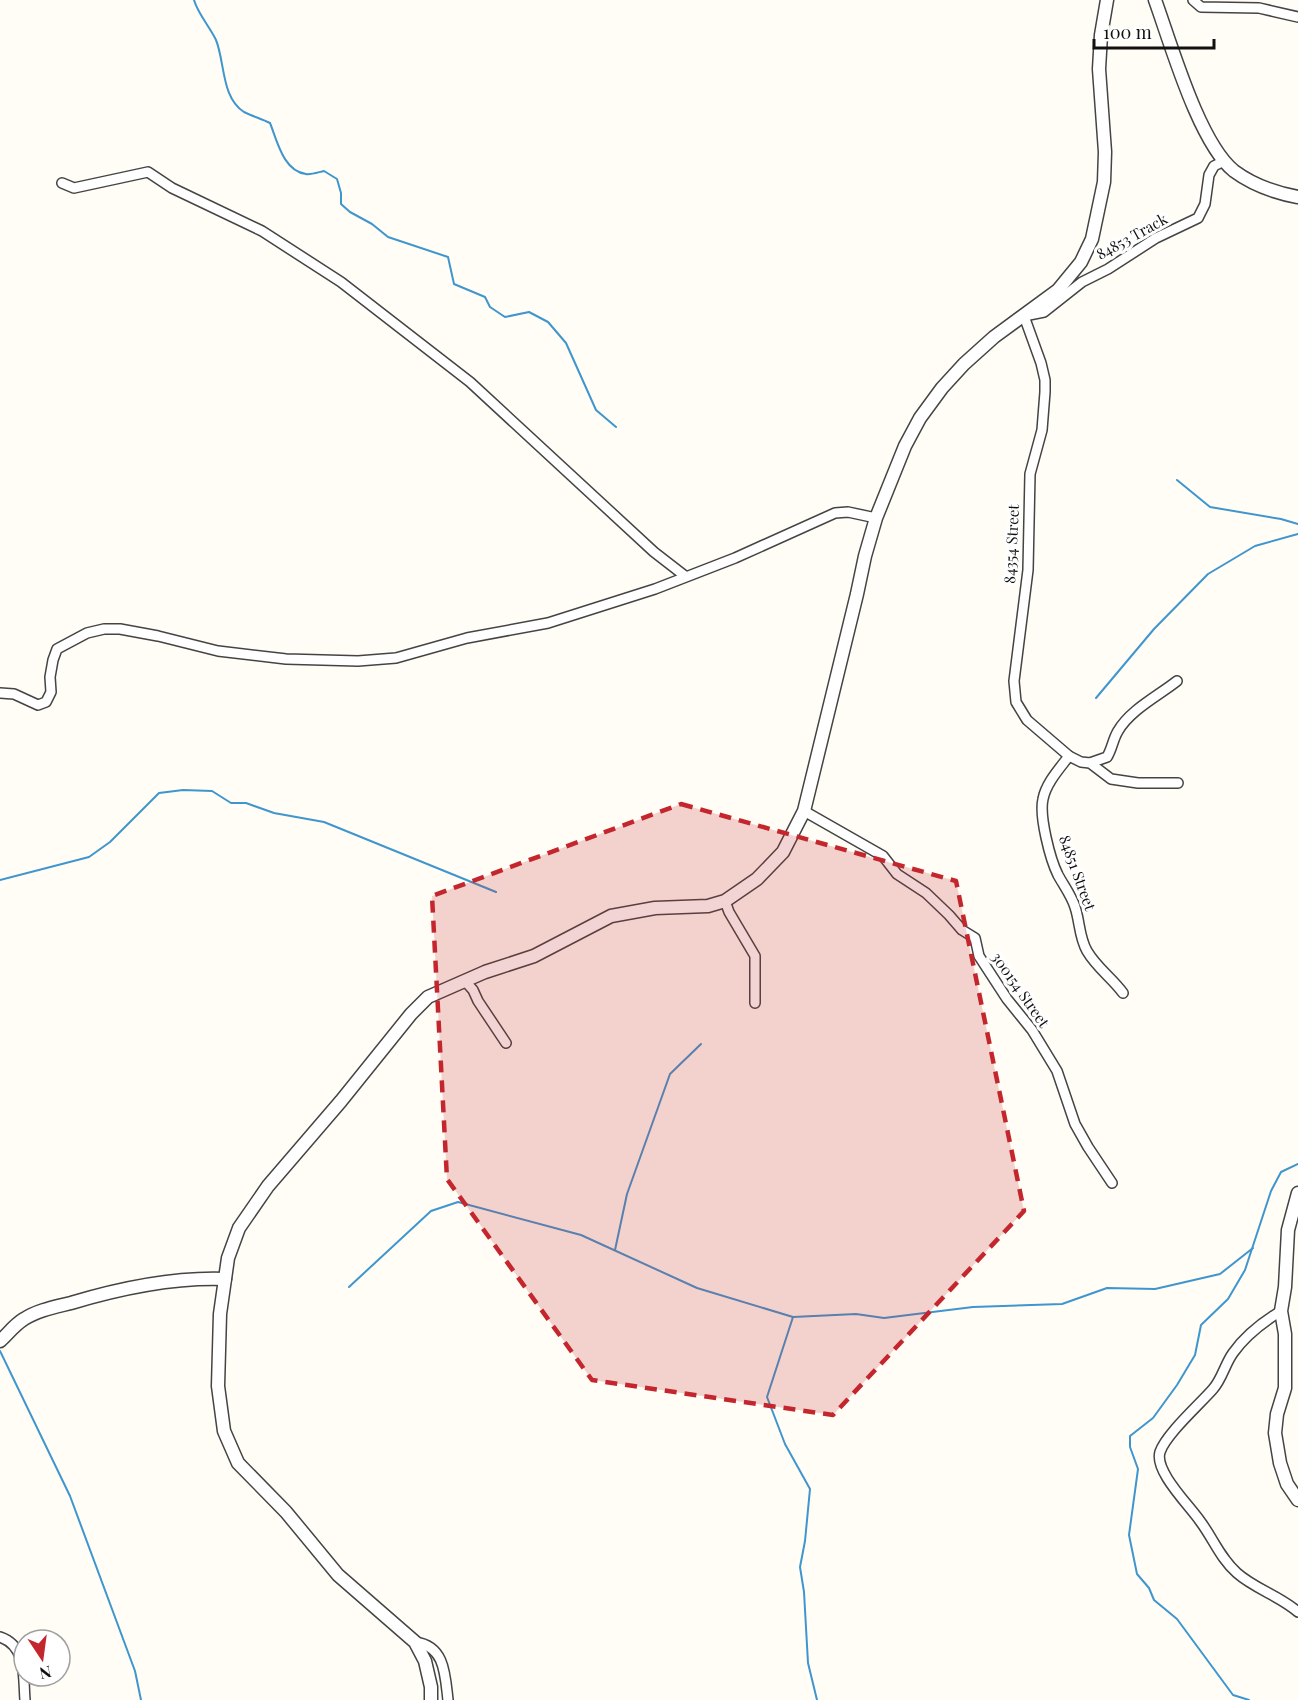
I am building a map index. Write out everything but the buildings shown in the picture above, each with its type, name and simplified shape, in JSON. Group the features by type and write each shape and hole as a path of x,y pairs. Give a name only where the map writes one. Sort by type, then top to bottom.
{"street":[{"path":"431,1700 431,1687 425,1661 415,1642 338,1575 286,1512 238,1463 224,1431 218,1386 220,1314 228,1258 239,1228 268,1186 411,1014 428,997 534,956 611,916 655,908 708,906 725,901 757,879 783,852 804,811 865,556 876,518 905,446 920,418 942,388 994,337 1058,290 1081,262 1092,239 1104,182 1105,152 1099,69 1101,35 1107,0"},
{"path":"1155,0 1201,122 1212,145 1233,170 1260,186 1298,197"},
{"path":"1193,0 1201,7 1259,8 1298,17"},
{"name":"84853 Track","path":"1024,315 1044,312 1082,282 1108,269 1155,238 1198,218 1205,204 1209,175 1214,166 1224,161"},
{"path":"62,183 74,188 148,172 172,188 262,231 341,282 470,382 654,552 685,576"},
{"name":"84354 Street","path":"1024,315 1041,363 1045,392 1042,430 1030,474 1028,570 1016,665 1015,694 1020,710 1027,720 1069,756"},
{"path":"0,693 14,694 38,705 46,702 51,692 53,660 57,650 87,633 104,629 120,629 158,636 218,651 286,659 358,661 396,658 466,638 548,623 655,590 685,576 735,558 835,513 848,512 876,518"},
{"path":"1069,756 1081,762 1090,763 1107,758 1121,726 1177,681"},
{"name":"84851 Street","path":"1069,756 1052,779 1043,797 1042,809 1046,833 1058,874 1074,906 1086,949 1096,966 1117,984 1122,993"},
{"path":"1090,763 1111,779 1143,784 1178,783"},
{"name":"300154 Street","path":"804,811 883,856 897,874 926,892 962,930 975,938 978,956 1007,999 1032,1030 1057,1071 1076,1124 1112,1183"},
{"path":"725,901 755,956 755,1003"},
{"path":"465,981 506,1043"},
{"path":"1298,1193 1288,1230 1285,1287 1281,1311 1285,1335 1285,1388 1277,1414 1275,1433 1280,1463 1287,1484 1298,1500"},
{"path":"0,1341 23,1320 38,1312 104,1293 173,1282 225,1280"},
{"path":"1281,1311 1251,1333 1233,1353 1216,1385 1175,1430 1159,1454 1164,1472 1202,1522 1225,1560 1237,1573 1298,1612"},
{"path":"0,1637 13,1644 21,1654 25,1700"},
{"path":"415,1642 427,1643 441,1660 448,1700"}],"highlighted area":[{"path":"681,804 956,881 1024,1211 833,1415 592,1380 447,1179 432,896"}],"waterway":[{"path":"194,0 216,40 231,98 244,112 270,123 286,161 298,172 313,174 324,171 337,179 341,204 388,237 448,257 454,284 485,297 490,307 505,317 529,312 548,322 566,343 596,410 616,427"},
{"path":"1177,480 1210,507 1298,524"},
{"path":"1096,698 1154,629 1208,574 1255,546 1298,534"},
{"path":"0,880 89,857 110,842 159,793 183,790 212,791 231,803 246,803 274,813 324,822 496,892"},
{"path":"615,1250 627,1194 670,1074 701,1044"},
{"path":"1249,1700 1233,1695 1177,1619 1154,1600 1149,1588 1137,1574 1129,1535 1138,1469 1130,1447 1130,1436 1153,1418 1177,1385 1195,1355 1201,1325 1228,1299 1245,1270 1271,1191 1281,1172 1298,1164"},
{"path":"349,1287 431,1211 458,1202 581,1235 697,1288 793,1317 856,1314 884,1318 973,1307 1062,1304 1107,1288 1155,1289 1220,1274 1253,1248"},
{"path":"793,1317 767,1397 785,1444 810,1489 800,1567 804,1592 808,1663 817,1700"},
{"path":"0,1351 70,1496 135,1671 141,1700"}]}
